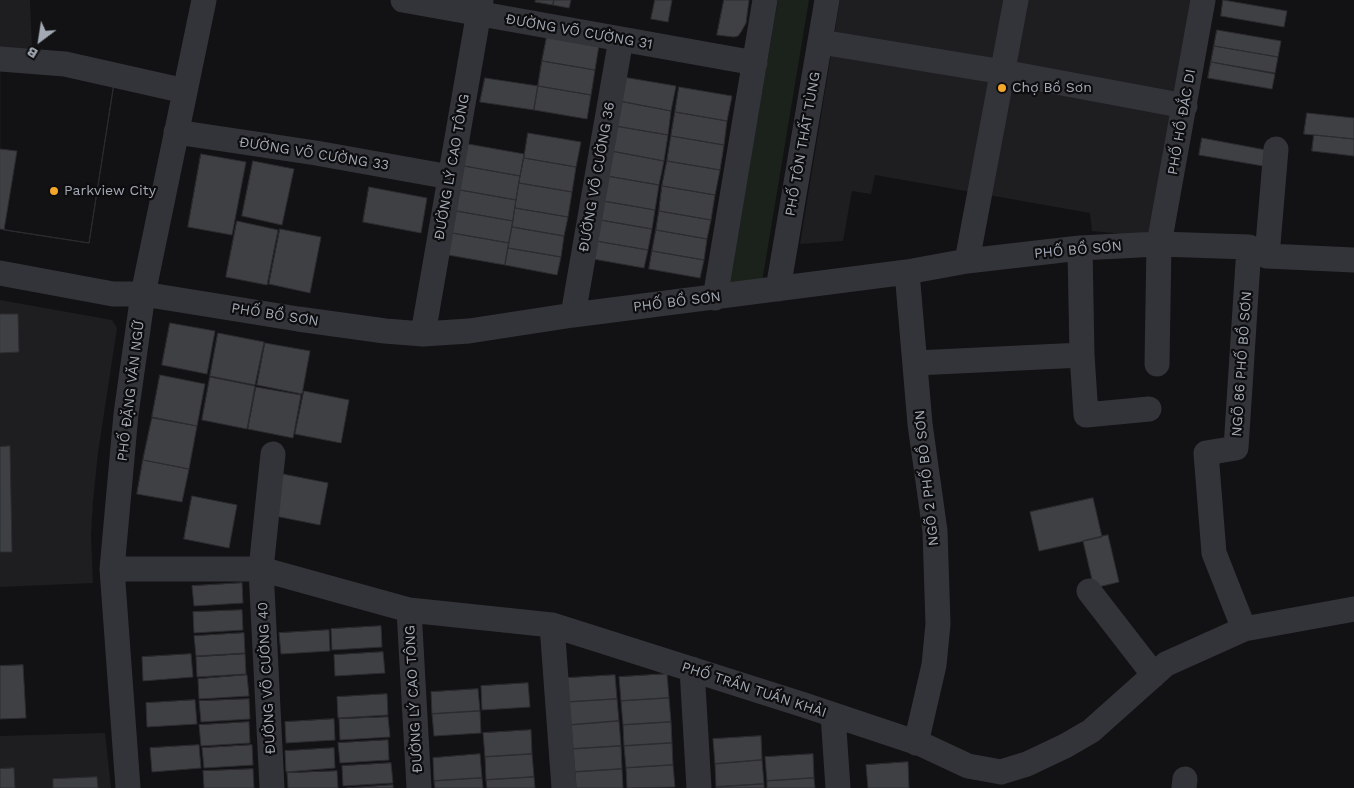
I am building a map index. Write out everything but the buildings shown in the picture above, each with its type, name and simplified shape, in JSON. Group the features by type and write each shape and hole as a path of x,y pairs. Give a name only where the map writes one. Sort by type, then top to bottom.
{"street":[{"name":"PHỐ ĐẶNG VĂN NGỮ","path":"128,788 112,569 126,414 143,294 204,0"},
{"name":"ĐƯỜNG VÕ CƯỜNG 31","path":"402,0 480,7 620,39 754,63"},
{"path":"715,298 765,0"},
{"name":"PHỐ TÔN THẤT TÙNG","path":"778,288 827,0"},
{"path":"967,261 1016,0"},
{"name":"PHỐ HỒ ĐẮC DI","path":"1157,364 1159,244 1203,0"},
{"name":"ĐƯỜNG LÝ CAO TÔNG","path":"423,334 480,7"},
{"name":"ĐƯỜNG VÕ CƯỜNG 36","path":"574,315 620,39"},
{"path":"821,42 1003,72 1185,106"},
{"path":"0,59 65,64 185,91"},
{"name":"ĐƯỜNG VÕ CƯỜNG 33","path":"176,132 316,153 450,177"},
{"path":"1258,252 1276,149"},
{"name":"PHỐ BỒ SƠN","path":"0,274 113,294 143,294 298,319 423,334 469,331 574,315 907,272 967,261 1080,248 1159,244 1354,260"},
{"path":"1080,248 1082,355 1086,415 1149,409"},
{"name":"NGÕ 86 PHỐ BỒ SƠN","path":"1244,629 1214,553 1206,453 1236,448 1258,252"},
{"name":"NGÕ 2 PHỐ BỒ SƠN","path":"907,272 920,424 934,531 938,624 934,665 916,743"},
{"path":"916,363 1082,355"},
{"name":"ĐƯỜNG VÕ CƯỜNG 40","path":"272,788 261,569 273,454"},
{"name":"PHỐ TRẦN TUẤN KHẢI","path":"112,569 261,569 409,610 552,625 916,743 968,766 1001,772 1027,764 1092,731 1166,664 1244,629 1354,609"},
{"path":"1089,590 1154,675"},
{"name":"ĐƯỜNG LÝ CAO TÔNG","path":"409,610 419,788"},
{"path":"552,625 564,788"},
{"path":"692,669 699,788"},
{"path":"833,715 838,788"}],"shaded area":[{"path":"0,0 30,0 32,48 0,50"},
{"path":"778,0 809,0 762,282 729,283"},
{"name":"Chợ Bồ Sơn","path":"840,0 1194,0 1152,237 1092,231 1090,213 875,175 871,194 852,191 843,241 800,244"},
{"path":"0,300 112,320 117,328 98,453 93,501 91,535 93,583 0,587"},
{"path":"105,733 111,788 0,788 0,736"}],"place":[{"name":"Chợ Bồ Sơn","path":"1002,88"},
{"name":"Parkview City","path":"54,191"}]}
